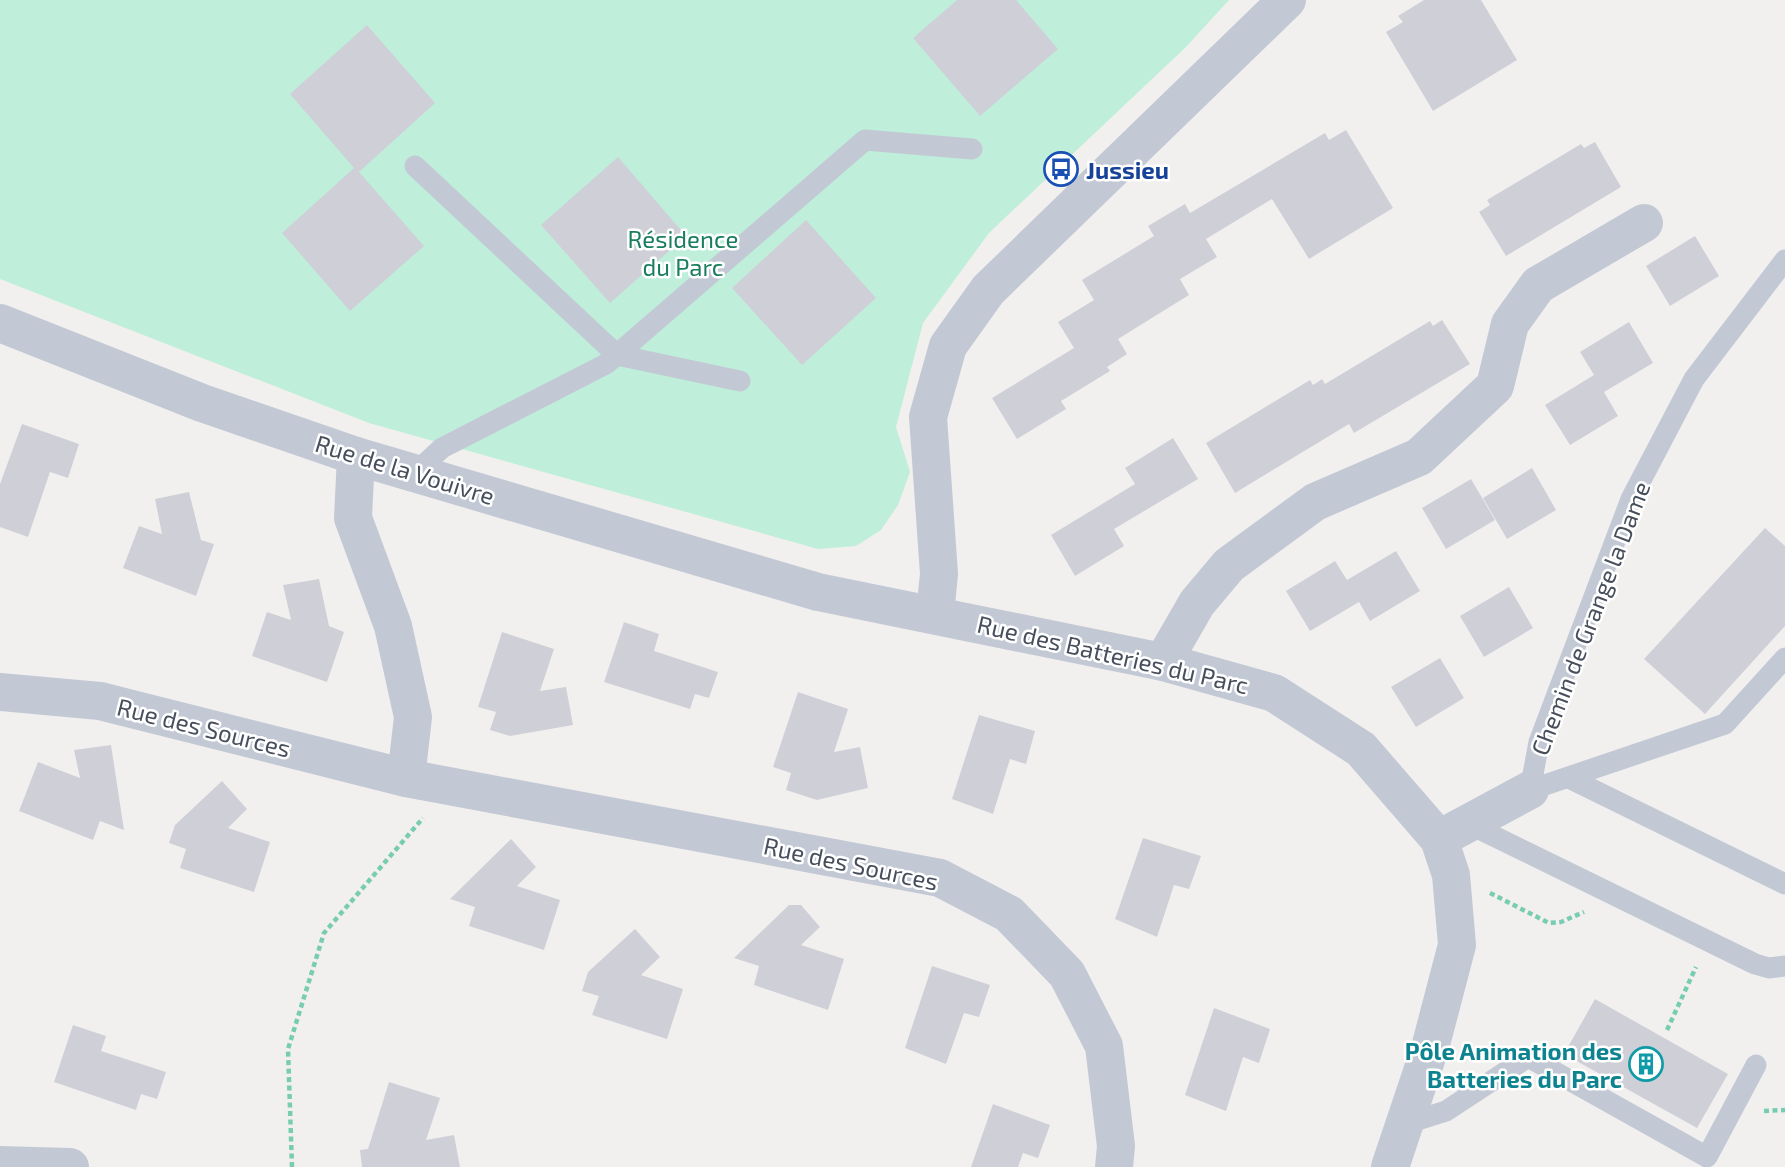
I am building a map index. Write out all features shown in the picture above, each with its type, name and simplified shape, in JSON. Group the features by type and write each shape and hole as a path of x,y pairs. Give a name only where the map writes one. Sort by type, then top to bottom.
{"street":[{"path":"935,614 939,574 928,417 948,346 988,290 1287,0"},
{"path":"1163,662 1197,603 1229,565 1315,502 1419,457 1495,386 1510,324 1538,285 1644,223"},
{"name":"Rue de la Vouivre","path":"0,323 202,402 356,456 818,592"},
{"path":"356,456 353,518 393,626 413,717 406,778"},
{"name":"Rue des Batteries du Parc","path":"818,592 1163,662 1274,693 1361,749 1453,831 1451,875 1457,945 1430,1048 1390,1167"},
{"name":"Rue des Sources","path":"0,692 100,701 406,778 940,878 1009,914 1067,974 1104,1046 1116,1146 1114,1167"},
{"name":"Chemin de Grange la Dame","path":"1453,831 1530,790"},
{"path":"0,1165 70,1167"}],"lane":[{"path":"415,473 442,448 606,364 865,140 972,149"},
{"path":"415,166 617,355 740,382"},
{"name":"Chemin de Grange la Dame","path":"1530,790 1539,743 1631,499 1695,379 1785,260"},
{"path":"1530,790 1725,724 1785,658"},
{"path":"1569,778 1785,884"},
{"path":"1453,831 1755,964 1769,968 1785,967"},
{"path":"1405,1124 1446,1111 1528,1057 1707,1157 1756,1065"}],"path":[{"path":"292,1167 288,1049 324,933 451,786"},
{"path":"1451,875 1549,923 1561,922 1594,908"},
{"path":"1667,1030 1696,972 1696,959"}],"green space":[{"name":"Résidence du Parc","path":"0,0 1229,0 1186,47 989,233 923,323 896,427 910,472 898,505 881,530 856,546 818,549 369,423 0,279"}],"building":[{"path":"957,0 1016,0 1058,49 980,116 913,38"},
{"path":"1424,0 1481,0 1517,60 1433,111 1386,32 1403,22 1398,16"},
{"path":"367,25 435,103 359,172 424,246 350,311 282,233 354,168 290,94"},
{"path":"1346,130 1393,208 1309,259 1272,199 1206,239 1217,257 1180,279 1189,295 1118,339 1127,354 1107,367 1110,371 1061,401 1066,409 1017,439 992,398 1074,348 1058,322 1094,300 1082,280 1154,236 1148,226 1185,204 1190,213 1325,133 1329,140"},
{"path":"1595,142 1621,187 1506,256 1479,212 1490,205 1487,200 1581,144 1584,148"},
{"path":"618,157 686,236 610,303 541,225"},
{"path":"806,220 876,298 802,365 732,288"},
{"path":"1695,236 1719,276 1670,306 1646,266"},
{"path":"1442,320 1470,364 1354,433 1349,424 1235,493 1206,443 1310,380 1313,385 1322,379 1325,384 1430,321 1433,326"},
{"path":"1629,322 1653,363 1604,392 1618,416 1570,445 1545,405 1594,375 1580,352"},
{"path":"22,424 79,444 68,478 50,472 28,537 0,527 0,484"},
{"path":"1173,438 1198,479 1114,529 1124,546 1075,576 1051,535 1135,484 1125,468"},
{"path":"1532,468 1556,510 1507,539 1483,498"},
{"path":"1471,479 1495,520 1446,549 1422,508"},
{"path":"189,492 201,540 214,544 196,596 123,568 139,526 162,534 155,499"},
{"path":"1765,528 1785,546 1785,626 1705,714 1644,659"},
{"path":"1396,551 1420,591 1370,621 1359,602 1310,631 1286,591 1335,561 1347,580"},
{"path":"319,579 329,626 344,632 327,682 252,656 267,612 291,620 283,585"},
{"path":"1509,587 1533,628 1484,657 1460,616"},
{"path":"624,622 659,634 654,651 718,672 709,698 695,694 690,709 604,682"},
{"path":"502,632 554,649 540,691 566,687 573,725 510,736 490,730 496,712 478,707"},
{"path":"1440,658 1464,698 1416,727 1391,687"},
{"path":"798,692 848,709 834,752 860,747 868,788 817,800 786,790 791,773 773,767"},
{"path":"979,715 1035,731 1026,764 1010,759 993,814 952,799"},
{"path":"111,745 124,830 100,821 93,840 19,811 38,762 80,778 74,750"},
{"path":"222,781 247,809 228,828 270,842 254,892 180,868 186,849 169,843 175,825"},
{"path":"1143,838 1201,856 1189,889 1174,885 1157,937 1115,919"},
{"path":"511,839 536,867 517,886 560,900 544,950 469,926 475,907 450,899"},
{"path":"789,905 801,905 820,927 801,945 844,959 828,1010 754,985 759,966 734,958"},
{"path":"635,929 660,957 641,975 683,989 667,1039 592,1015 599,996 582,991 588,972"},
{"path":"932,966 990,985 979,1017 964,1013 946,1064 905,1048"},
{"name":"Pôle Animation des Batteries du Parc","path":"1595,999 1728,1074 1697,1128 1564,1054"},
{"path":"1214,1008 1270,1029 1259,1063 1243,1057 1226,1111 1185,1095"},
{"path":"73,1025 106,1036 101,1051 166,1072 157,1099 141,1094 136,1110 54,1082"},
{"path":"389,1082 440,1098 426,1140 454,1135 460,1167 362,1167 360,1150 368,1149"},
{"path":"993,1104 1050,1125 1038,1158 1023,1153 1018,1167 971,1167"}],"place":[{"name":"Jussieu","path":"1061,169"},
{"name":"Pôle Animation des Batteries du Parc","path":"1646,1064"}]}
